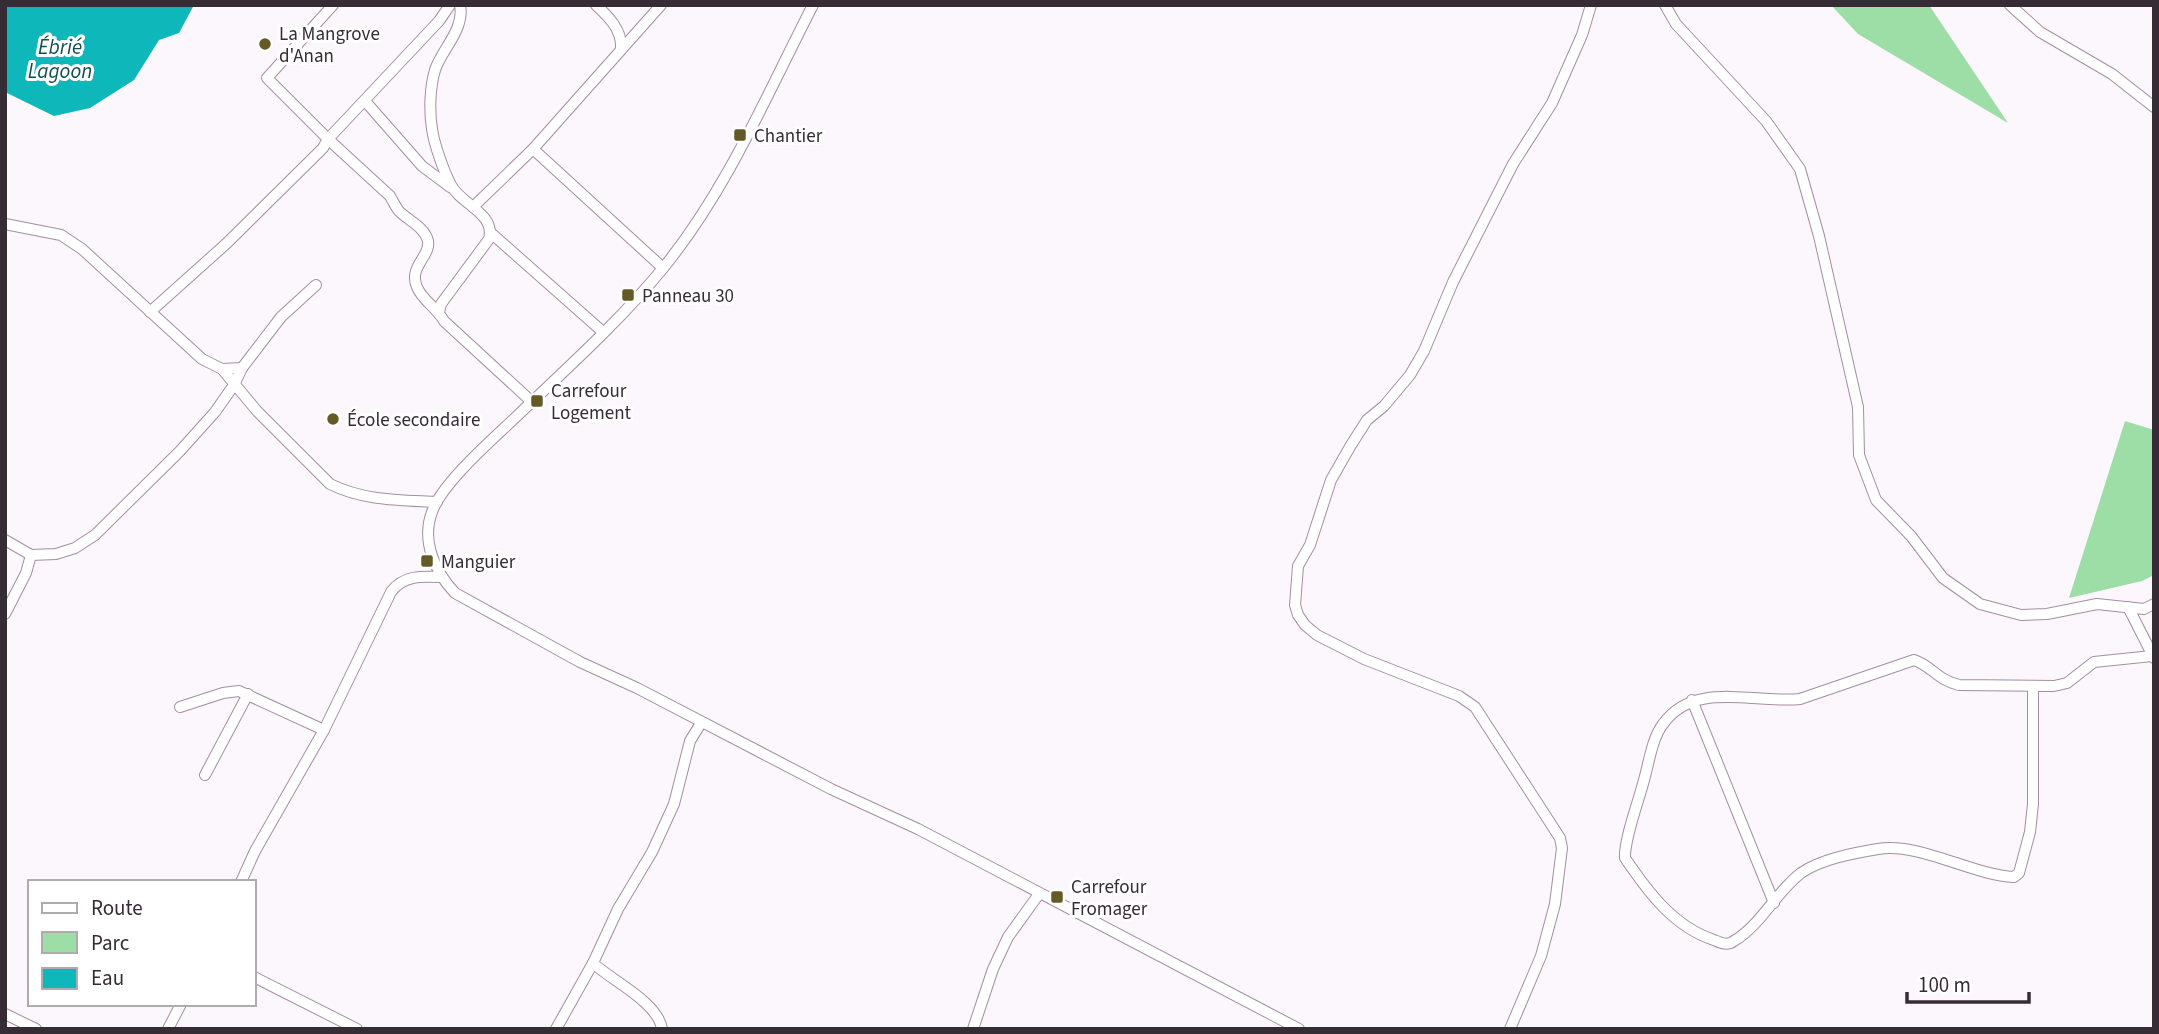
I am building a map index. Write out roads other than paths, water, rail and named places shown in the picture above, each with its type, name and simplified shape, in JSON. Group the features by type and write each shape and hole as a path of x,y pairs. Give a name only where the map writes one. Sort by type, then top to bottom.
{"street":[{"path":"333,5 267,78 390,196 396,208 423,232 428,248 415,274 418,291 439,312 444,321 532,402"},
{"path":"150,312 227,243 323,148 328,139 439,21 450,5"},
{"path":"451,187 432,130 432,88 435,68 457,26 460,5"},
{"path":"596,5 620,34 621,48"},
{"path":"473,207 533,149 661,5"},
{"path":"813,5 731,167 698,223 663,268 603,332 465,466 437,502 429,520 431,557 455,593 580,662 918,830 1299,1029"},
{"path":"1510,1029 1545,943 1555,904 1562,848 1560,838 1475,707 1459,696 1364,659 1317,635 1298,615 1295,588 1298,566 1310,545 1331,480 1367,420 1384,407 1417,363 1453,282 1507,176 1552,103 1591,5"},
{"path":"1665,5 1676,24 1766,121 1800,169 1819,236 1858,407 1859,455 1876,500 1911,536 1943,578 1980,604 2021,615 2047,614 2096,604 2144,609 2154,604"},
{"path":"2010,5 2040,32 2112,74 2154,107"},
{"path":"365,101 422,166 451,187 484,217 491,233 603,332"},
{"path":"533,149 663,268"},
{"path":"5,224 61,235 82,249 202,359 222,369 234,385 330,484 370,498 437,502"},
{"path":"439,312 441,304 491,233"},
{"path":"5,540 31,555 56,554 96,535 215,412 242,368 281,317 316,285"},
{"path":"222,369 242,368"},
{"path":"5,614 26,573 31,555"},
{"path":"241,880 324,730 391,592 397,583 419,575 442,577"},
{"path":"2033,686 2033,804 2030,832 2020,873 2014,877 1903,850 1879,849 1824,863 1801,873 1749,929 1731,943 1723,943 1704,937 1675,920 1625,858 1654,744 1662,724 1692,701 1709,697 1784,701 1800,699 1914,660 1922,663 1944,682 1952,684 2033,686 2067,683 2094,662 2153,657 2128,607"},
{"path":"180,708 223,693 239,691 324,730"},
{"path":"205,775 248,694"},
{"path":"1692,701 1773,903"},
{"path":"556,1029 593,962 618,909 652,852 674,804 690,741 701,723"},
{"path":"973,1029 993,970 1008,937 1039,894"},
{"path":"593,962 652,1009 661,1019 662,1029"},
{"path":"256,978 357,1029"},
{"path":"168,1029 180,1006"},
{"path":"5,1014 36,1029"}],"water":[{"name":"Ébrié Lagoon","path":"5,5 194,5 179,33 159,40 134,80 90,108 54,116 5,92"}],"place":[{"name":"La Mangrove d'Anan","path":"265,44"},
{"name":"Chantier","path":"740,135"},
{"name":"Panneau 30","path":"628,295"},
{"name":"Carrefour Logement","path":"537,401"},
{"name":"École secondaire","path":"333,419"},
{"name":"Manguier","path":"427,561"},
{"name":"Carrefour Fromager","path":"1057,897"}]}
